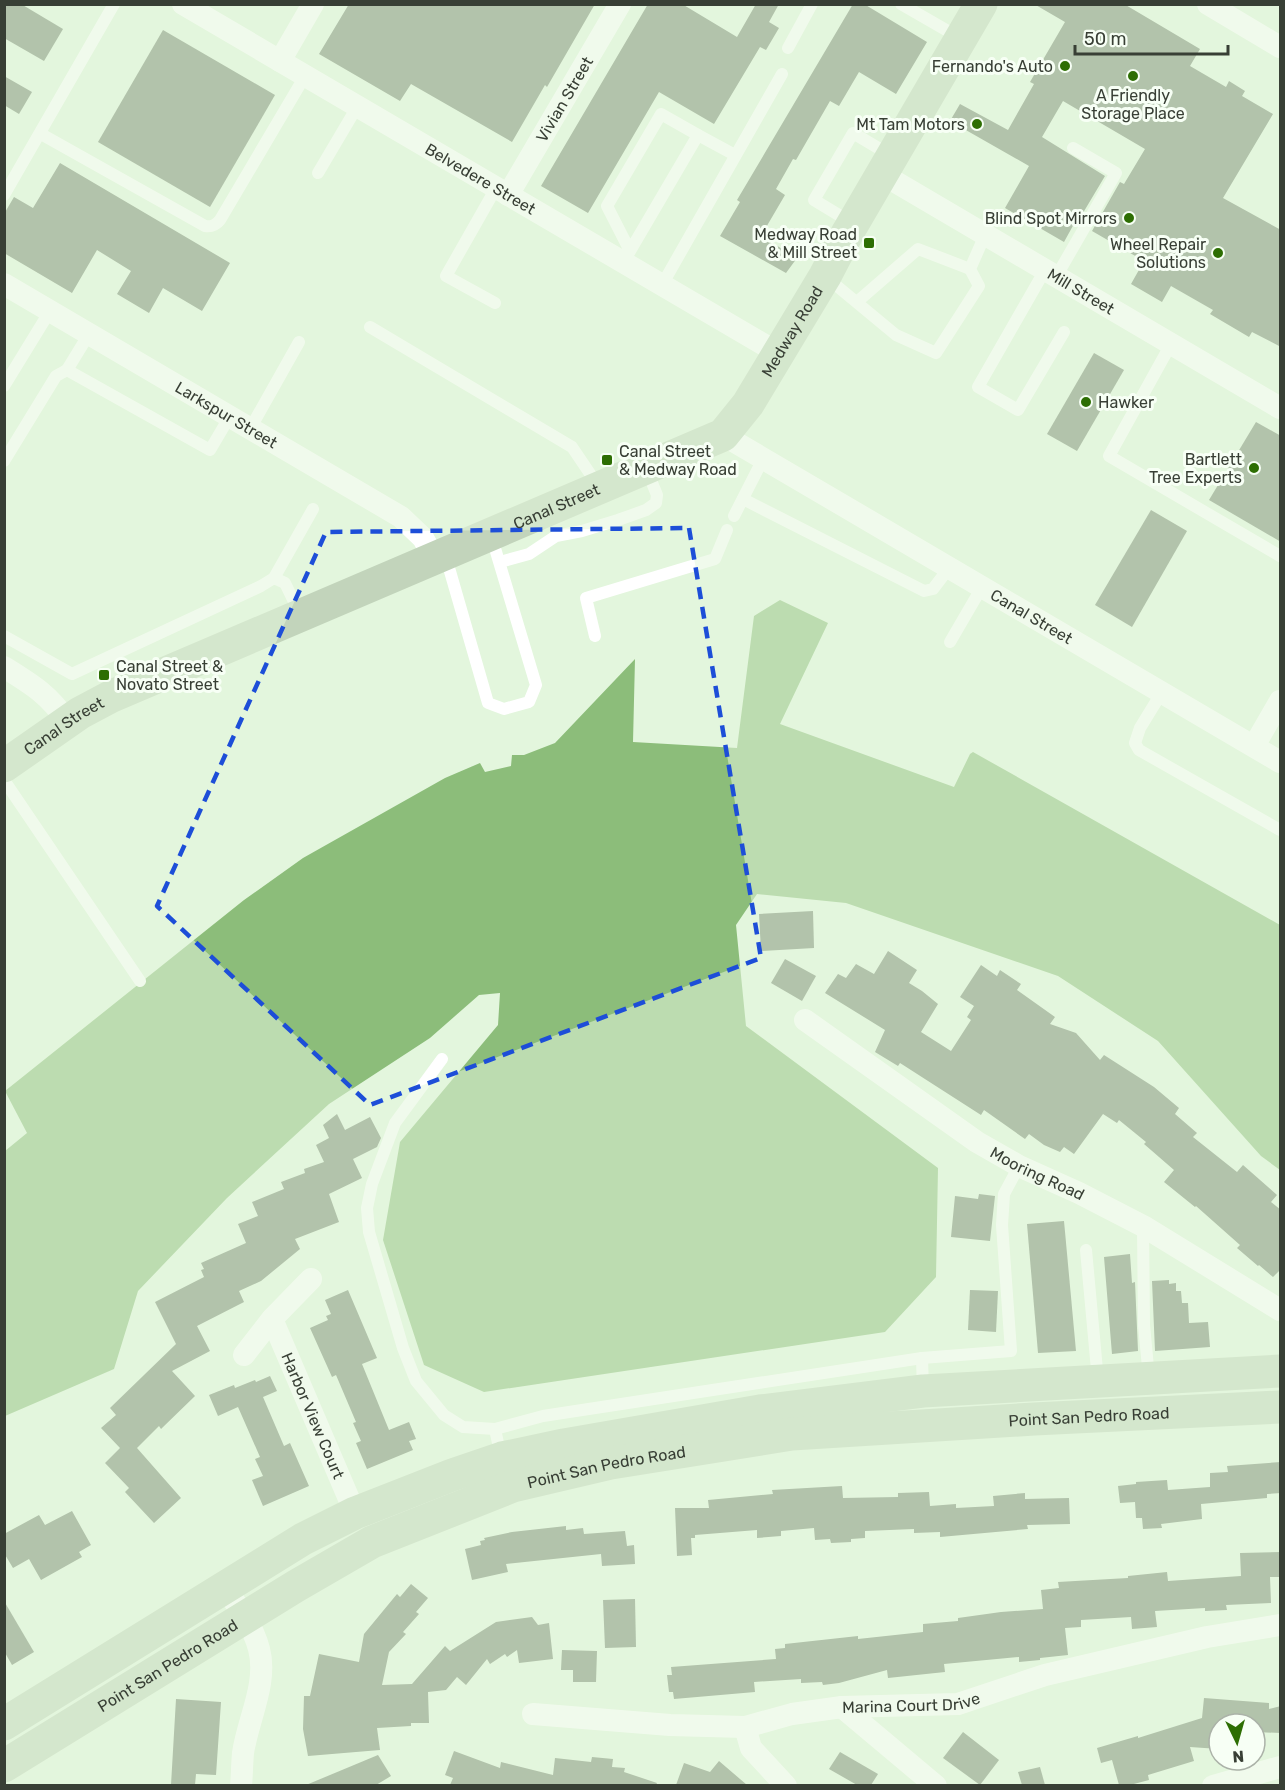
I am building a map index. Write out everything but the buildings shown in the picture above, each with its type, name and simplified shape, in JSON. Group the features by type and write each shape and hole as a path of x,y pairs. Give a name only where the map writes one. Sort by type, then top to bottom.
{"main road":[{"name":"Medway Road","path":"723,435 743,412 825,276 981,4"},
{"name":"Canal Street","path":"4,766 89,707 112,696 439,556 495,548 600,488 723,435"},
{"name":"Point San Pedro Road","path":"4,1725 303,1539 355,1513 452,1474 498,1444 564,1445 760,1410 924,1391 1281,1371"},
{"name":"Point San Pedro Road","path":"4,1766 296,1586 372,1542 513,1486 611,1463 792,1434 1281,1407"}],"street":[{"name":"Belvedere Street","path":"183,4 502,192 626,257 662,285 778,353"},
{"path":"280,61 313,4"},
{"name":"Vivian Street","path":"502,192 620,4"},
{"path":"1208,4 1281,47"},
{"name":"Mill Street","path":"887,165 986,235 1281,408"},
{"name":"Larkspur Street","path":"4,284 401,517 439,556"},
{"name":"Canal Street","path":"723,435 1281,762"},
{"path":"4,668 42,691 68,722"},
{"path":"1254,746 1281,701"},
{"name":"Mooring Road","path":"805,1020 977,1142 1019,1166 1079,1193 1143,1226 1281,1310"},
{"path":"244,1355 272,1318 311,1279"},
{"name":"Harbor View Court","path":"272,1318 355,1513"},
{"path":"225,1589 246,1617 259,1648 261,1663 260,1682 243,1753 241,1785"},
{"name":"Marina Court Drive","path":"533,1714 670,1725 745,1727 792,1714 842,1707 958,1704 1045,1675 1207,1637 1281,1625"},
{"path":"842,1707 936,1785"},
{"path":"745,1727 751,1748 786,1785"},
{"path":"1213,1785 1281,1767"}],"lane":[{"path":"4,195 114,4"},
{"path":"788,48 813,4"},
{"path":"901,4 961,39"},
{"path":"662,285 782,74"},
{"path":"41,134 205,226 211,227 220,220 305,76"},
{"path":"318,173 357,107"},
{"path":"626,257 607,206 662,114 735,155"},
{"path":"853,224 814,200 819,190 854,133 887,165"},
{"path":"626,257 698,135"},
{"path":"1064,332 1018,410 978,387 1116,173 1073,148"},
{"path":"495,303 446,276 502,192"},
{"path":"970,269 986,235"},
{"path":"825,276 858,301 896,335 936,353 979,286 970,269 918,249 858,301"},
{"path":"4,386 50,311"},
{"path":"370,327 572,447 600,488"},
{"path":"4,461 56,375 68,370 89,334"},
{"path":"250,429 299,342"},
{"path":"1171,344 1109,456 1281,556"},
{"path":"68,370 210,450 230,416"},
{"path":"734,516 763,459"},
{"path":"439,556 488,703 504,709 529,702 536,685 495,548 529,554 556,536 582,531 646,510 656,503 657,495 646,468"},
{"path":"742,499 924,591 933,589 949,568"},
{"path":"4,636 72,674 251,591 274,578 313,509"},
{"path":"595,636 586,598 716,559 727,530"},
{"path":"274,578 285,583 301,615"},
{"path":"950,642 982,587"},
{"path":"1162,692 1135,743 1139,750 1281,830"},
{"path":"4,780 140,981"},
{"path":"442,1059 395,1123 372,1184 368,1208 369,1232 403,1348 416,1381 444,1415 498,1444 543,1416 922,1358 1011,1351 1002,1225 1005,1194 1019,1166"},
{"path":"1143,1226 1144,1325 1149,1379"},
{"path":"1086,1250 1098,1382"},
{"path":"922,1358 924,1391"}],"highlighted area":[{"path":"689,528 761,958 370,1105 157,906 326,532"}],"shaded area":[{"path":"780,600 828,623 780,724 954,787 973,752 1280,925 1280,1170 1261,1156 1158,1041 1058,976 846,903 757,894 736,925 746,1026 938,1168 936,1277 885,1332 484,1392 424,1365 383,1240 400,1142 498,1025 500,993 479,995 430,1038 329,1104 227,1198 138,1291 114,1369 5,1416 5,1151 27,1133 5,1091 244,900 303,858 445,778 480,763 485,772 511,766 512,755 524,755 555,743 635,659 633,742 737,748 754,616"}],"place":[{"name":"Fernando's Auto","path":"1065,66"},
{"name":"A Friendly Storage Place","path":"1133,76"},
{"name":"Mt Tam Motors","path":"977,124"},
{"name":"Blind Spot Mirrors","path":"1129,218"},
{"name":"Medway Road & Mill Street","path":"869,243"},
{"name":"Wheel Repair Solutions","path":"1218,253"},
{"name":"Hawker","path":"1086,402"},
{"name":"Canal Street & Medway Road","path":"607,460"},
{"name":"Bartlett Tree Experts","path":"1254,468"},
{"name":"Canal Street & Novato Street","path":"104,675"}]}
